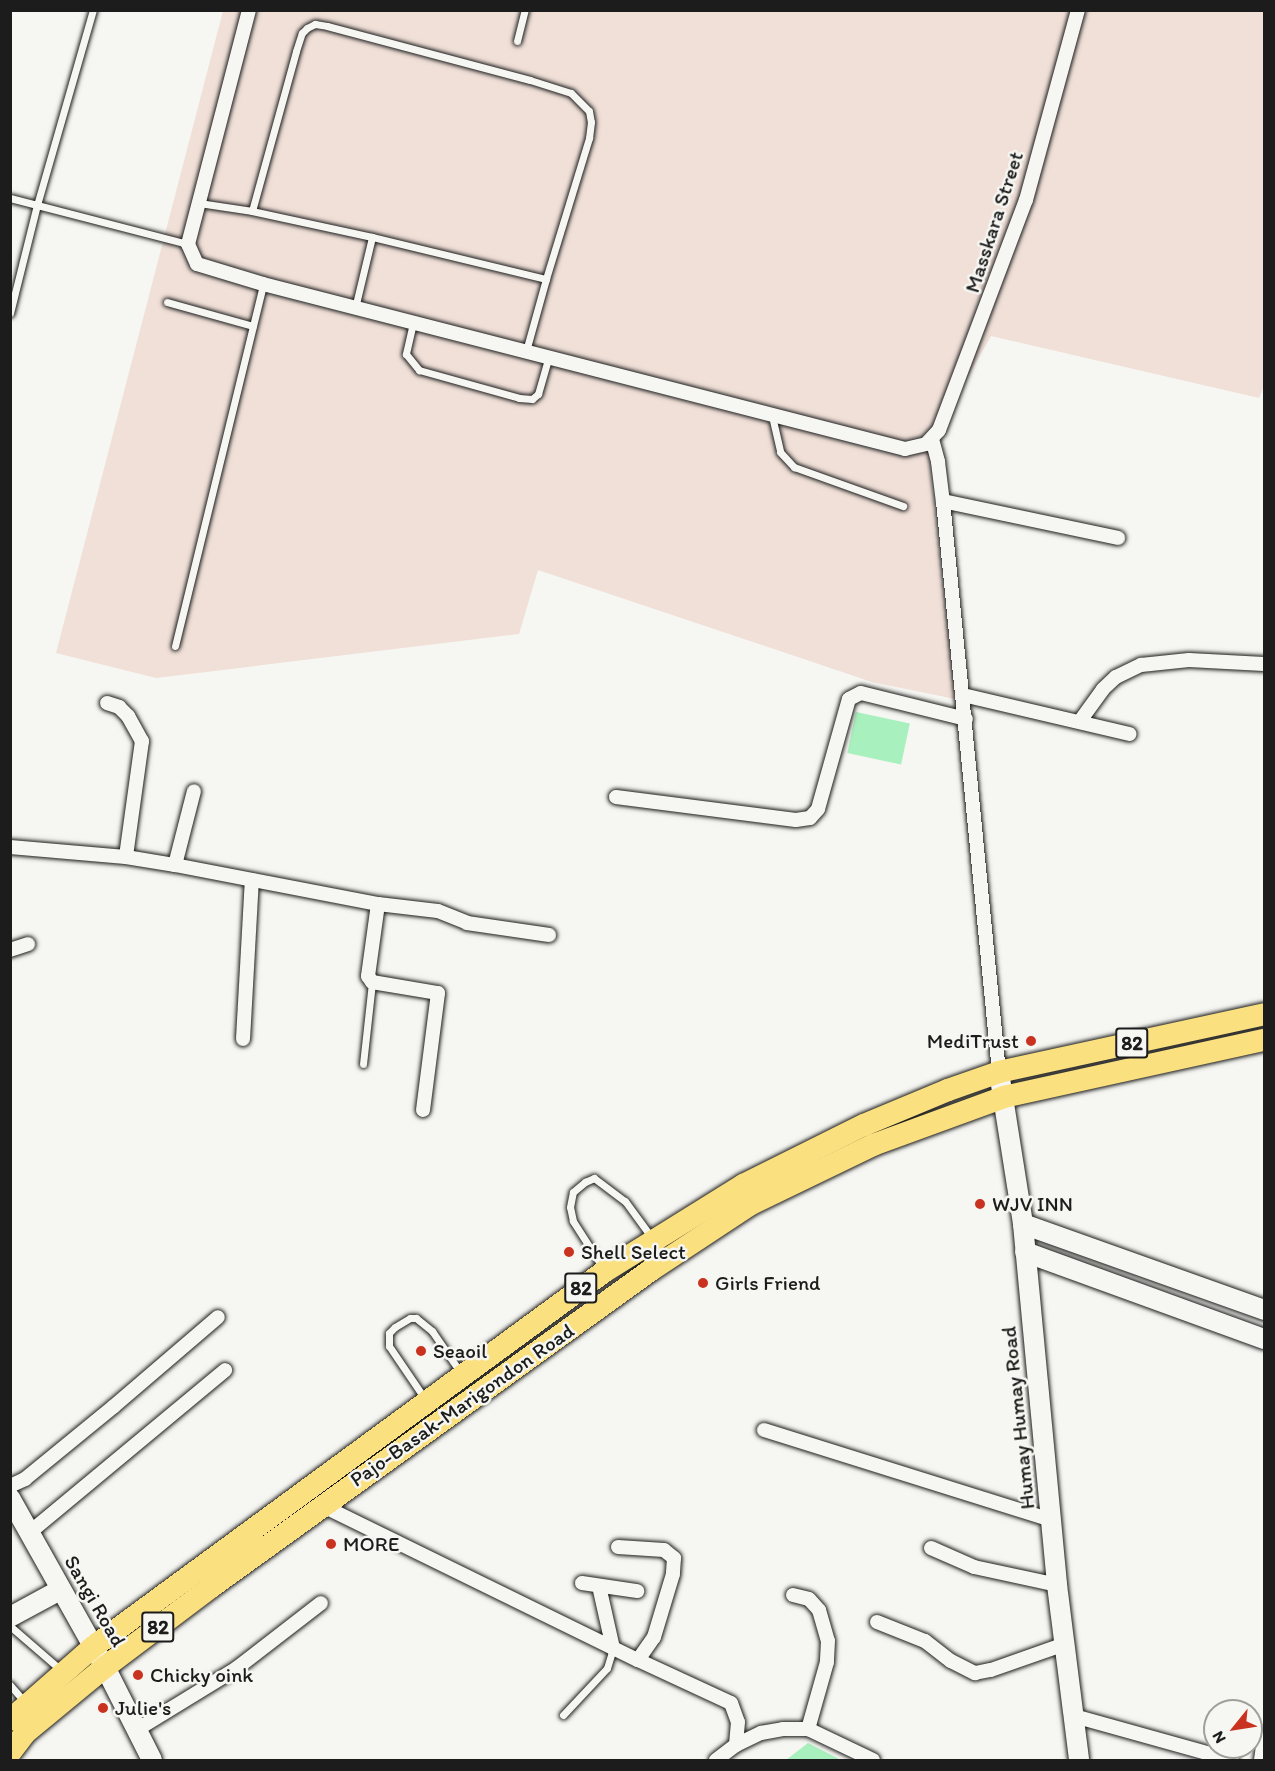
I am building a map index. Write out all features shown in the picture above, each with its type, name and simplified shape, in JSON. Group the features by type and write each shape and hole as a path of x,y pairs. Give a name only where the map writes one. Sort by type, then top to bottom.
{"main road":[{"name":"Pajo-Basak-Marigondon Road","path":"10,1720 93,1647 605,1270 743,1185 820,1146 937,1094 999,1072 1264,1014"},
{"name":"Pajo-Basak-Marigondon Road","path":"10,1753 25,1733 105,1667 321,1505 651,1270 751,1204 873,1145 1004,1097 1264,1040"}],"street":[{"path":"249,10 188,244 197,264 263,284 895,449 916,447 932,439 938,462 943,501 999,1072"},
{"name":"Masskara Street","path":"932,439 939,430 948,408 1026,200 1078,10"},
{"path":"943,501 1118,538"},
{"path":"1080,722 1103,689 1116,677 1141,665 1189,660 1264,664"},
{"path":"616,797 796,820 810,818 818,809 849,699 861,693 966,719"},
{"path":"963,695 1129,734"},
{"path":"108,703 119,707 128,716 142,741 126,857"},
{"path":"175,865 194,791"},
{"path":"10,847 126,857 378,904 438,911 466,923 549,935"},
{"path":"243,1039 252,880"},
{"path":"378,904 368,976 372,982 438,993 423,1110"},
{"path":"10,950 28,944"},
{"name":"Humay Humay Road","path":"999,1072 1023,1224 1058,1586 1079,1761"},
{"path":"1023,1224 1262,1309 1257,1336 1025,1252"},
{"path":"10,1486 25,1479 78,1436 218,1317"},
{"path":"29,1533 225,1370"},
{"path":"764,1430 1052,1520"},
{"name":"Sangi Road","path":"10,1498 105,1667 152,1761"},
{"path":"321,1505 731,1703 738,1722 736,1745"},
{"path":"618,1547 664,1550 674,1558 673,1574 654,1637 638,1660"},
{"path":"931,1548 974,1567 1058,1586"},
{"path":"582,1583 637,1591"},
{"path":"599,1586 613,1648"},
{"path":"10,1617 60,1590"},
{"path":"793,1595 810,1599 819,1610 828,1641 827,1662 808,1729"},
{"path":"136,1730 237,1668 321,1603"},
{"path":"877,1622 925,1641 951,1661 975,1673 991,1670 1065,1644"},
{"path":"1074,1716 1232,1761"},
{"path":"717,1761 736,1745 761,1733 783,1729 808,1729 873,1761"},
{"path":"1261,1761 1264,1738"}],"lane":[{"path":"10,314 37,205 93,10"},
{"path":"517,41 525,10"},
{"path":"252,211 302,33 315,24 530,80 571,93 589,111 591,122 526,352"},
{"path":"10,198 188,244"},
{"path":"199,202 372,237 546,279"},
{"path":"355,308 372,237"},
{"path":"175,646 263,284"},
{"path":"167,302 253,326"},
{"path":"413,323 406,354 420,370 519,398 532,399 538,394 548,358"},
{"path":"772,416 780,452 794,467 903,506"},
{"path":"363,1065 372,982"},
{"path":"605,1270 573,1221 570,1207 573,1192 585,1182 594,1178 625,1201 654,1240"},
{"path":"427,1401 389,1346 389,1333 394,1328 410,1318 416,1318 432,1331 463,1375"},
{"path":"10,1626 63,1672"},
{"path":"563,1715 607,1668 613,1648"},
{"path":"10,1685 27,1704"}],"shaded area":[{"path":"223,11 1264,11 1264,386 1259,398 991,336 928,447 955,699 872,682 538,570 519,634 156,678 56,653"}],"green space":[{"path":"856,712 910,723 901,765 847,753"},
{"path":"808,1743 841,1760 786,1760"}],"place":[{"name":"MediTrust","path":"1031,1041"},
{"name":"WJV INN","path":"980,1204"},
{"name":"Shell Select","path":"569,1252"},
{"name":"Girls Friend","path":"703,1283"},
{"name":"Seaoil","path":"421,1351"},
{"name":"MORE","path":"331,1544"},
{"name":"Chicky oink","path":"138,1675"},
{"name":"Julie's","path":"103,1708"}]}
